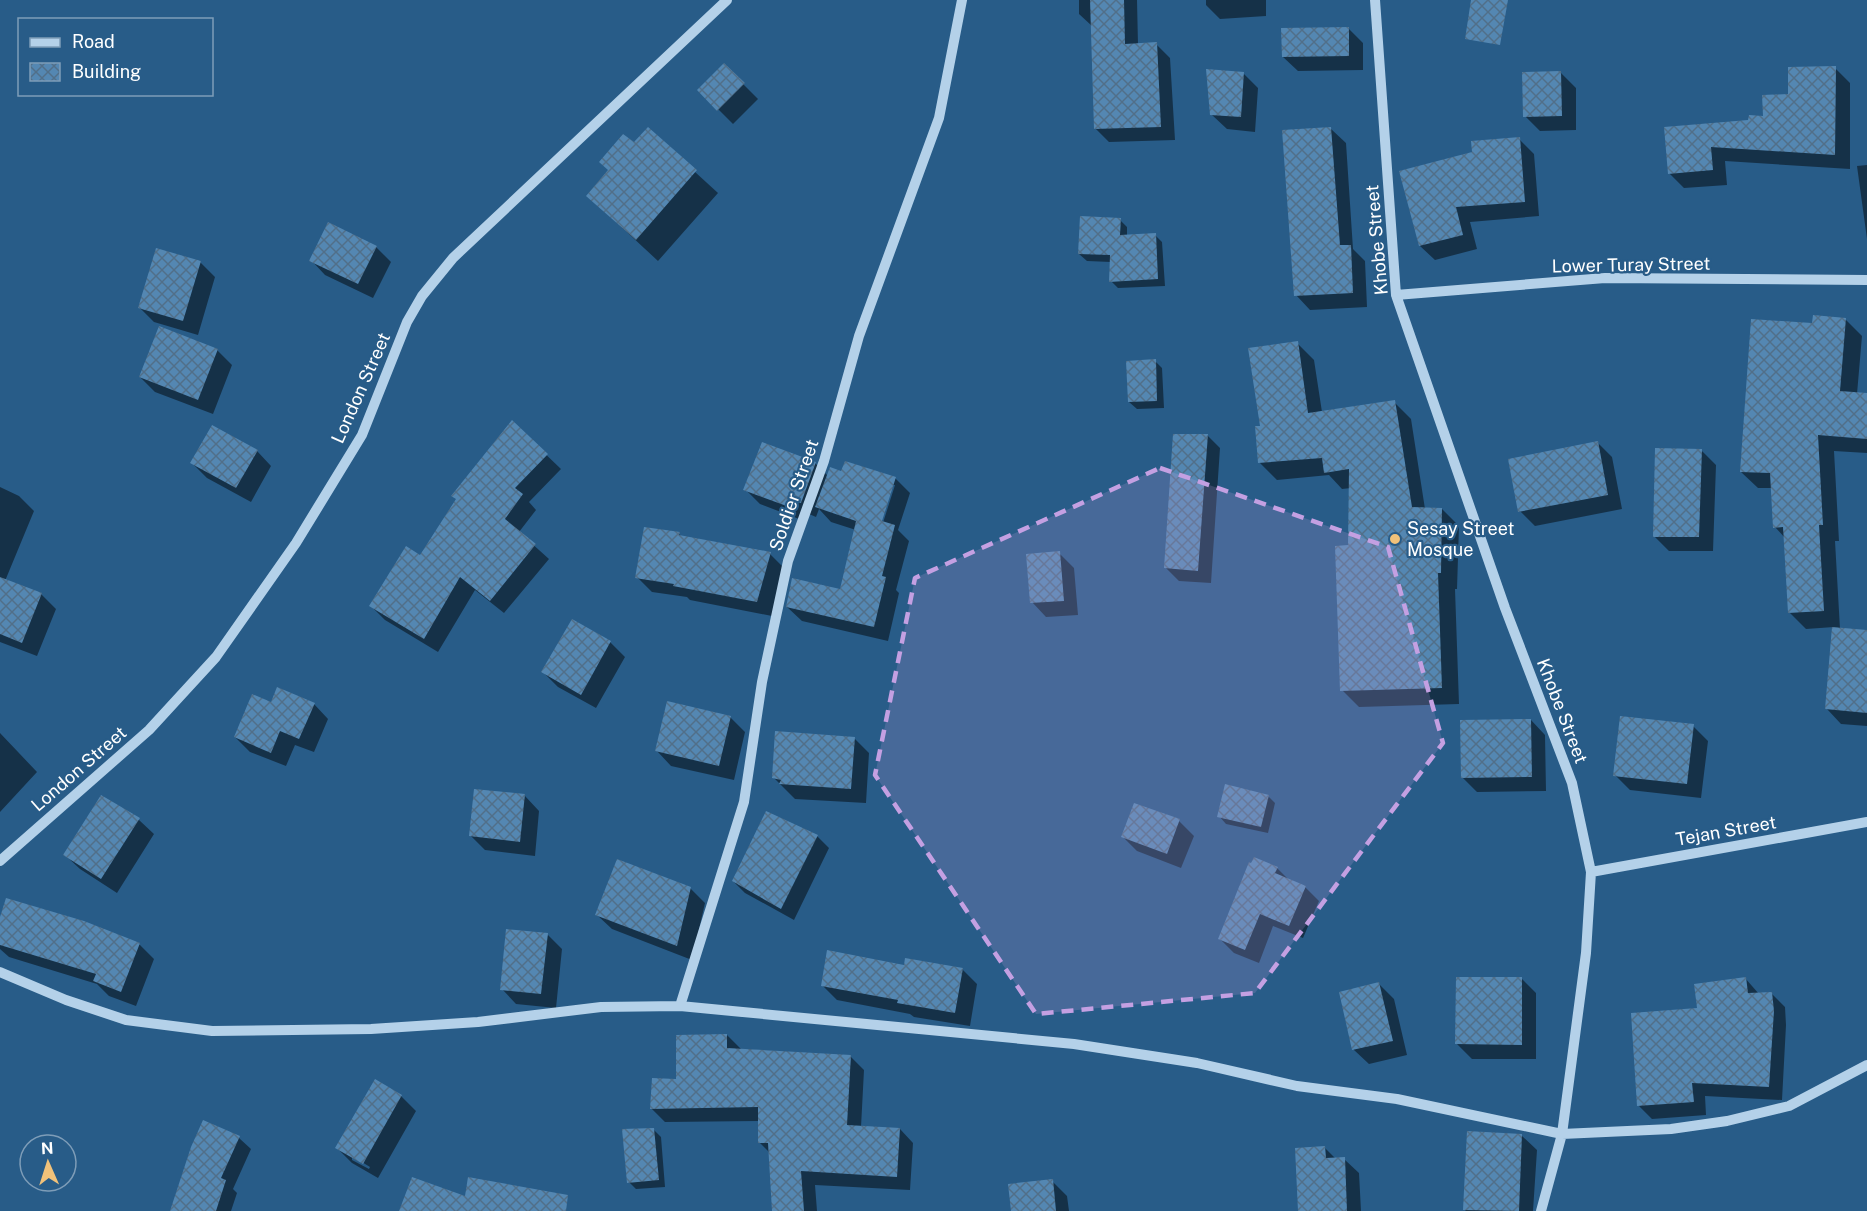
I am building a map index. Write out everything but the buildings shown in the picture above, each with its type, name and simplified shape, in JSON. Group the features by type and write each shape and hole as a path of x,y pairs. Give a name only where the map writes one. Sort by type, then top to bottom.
{"street":[{"name":"London Street","path":"0,861 149,730 216,657 296,543 362,435 407,322 422,296 453,258 727,0"},
{"name":"Soldier Street","path":"680,1006 744,802 762,682 788,561 824,461 859,336 939,118 962,0"},
{"name":"Khobe Street","path":"1375,0 1396,295 1505,608 1572,783 1591,872 1586,953 1562,1134 1541,1211"},
{"name":"Lower Turay Street","path":"1396,295 1605,278 1867,280"},
{"name":"Tejan Street","path":"1591,872 1867,822"},
{"path":"0,972 66,1000 126,1020 212,1031 371,1029 477,1022 601,1007 680,1006 1074,1044 1197,1063 1297,1086 1397,1099 1562,1134 1671,1129 1727,1122 1789,1106 1867,1065"}],"highlighted area":[{"path":"1160,468 1388,547 1443,743 1255,993 1036,1014 875,775 915,578"}],"place":[{"name":"Sesay Street Mosque","path":"1395,539"}]}
